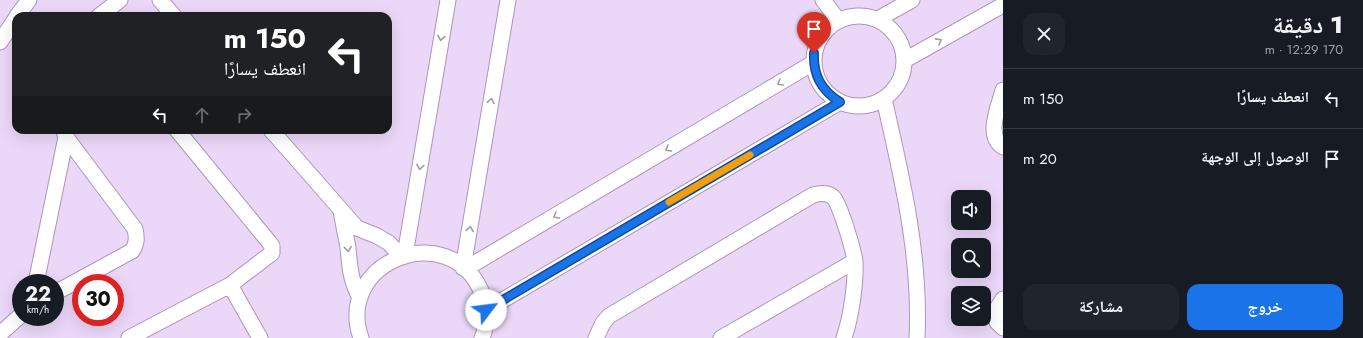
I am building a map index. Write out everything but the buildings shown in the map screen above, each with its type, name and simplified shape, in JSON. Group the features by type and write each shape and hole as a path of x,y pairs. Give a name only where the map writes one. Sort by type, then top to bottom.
{"street":[{"path":"21,12 29,0"},
{"path":"104,12 120,0"},
{"path":"160,0 170,12"},
{"path":"403,255 448,0"},
{"path":"464,268 508,0"},
{"path":"823,0 838,20"},
{"path":"878,19 912,0"},
{"path":"904,60 1003,5"},
{"path":"858,15 878,19 887,24 900,40 904,60 903,71 899,82 884,99 862,106 840,102 824,90 818,82 813,63 817,43 829,26 838,20 858,15"},
{"path":"0,42 12,24"},
{"path":"464,268 813,63"},
{"path":"1003,90 994,133 996,141 1003,147"},
{"path":"884,99 914,246 918,299 917,338"},
{"path":"486,310 840,102"},
{"path":"38,274 65,134"},
{"path":"64,287 132,251 136,242 135,229 66,134"},
{"path":"129,338 230,285 272,253 272,246 180,134"},
{"path":"274,134 357,228 377,236 389,243 403,255"},
{"path":"596,338 603,323 609,316 818,193 830,195 834,198 843,219 854,261 852,304 844,338"},
{"path":"341,211 348,248 349,268 352,284 360,298"},
{"path":"356,336 360,298 371,277 390,261 403,255 420,253 436,254 455,262 464,268 479,288 486,310 486,322 482,338"},
{"path":"721,338 854,261"},
{"path":"230,285 260,338"},
{"path":"1003,299 996,310 997,322 1003,328"},
{"path":"0,334 12,323"}],"slow traffic":[{"path":"669,202 750,155"}],"route":[{"path":"486,310 840,102 824,90 818,82 813,63 814,53"}]}
